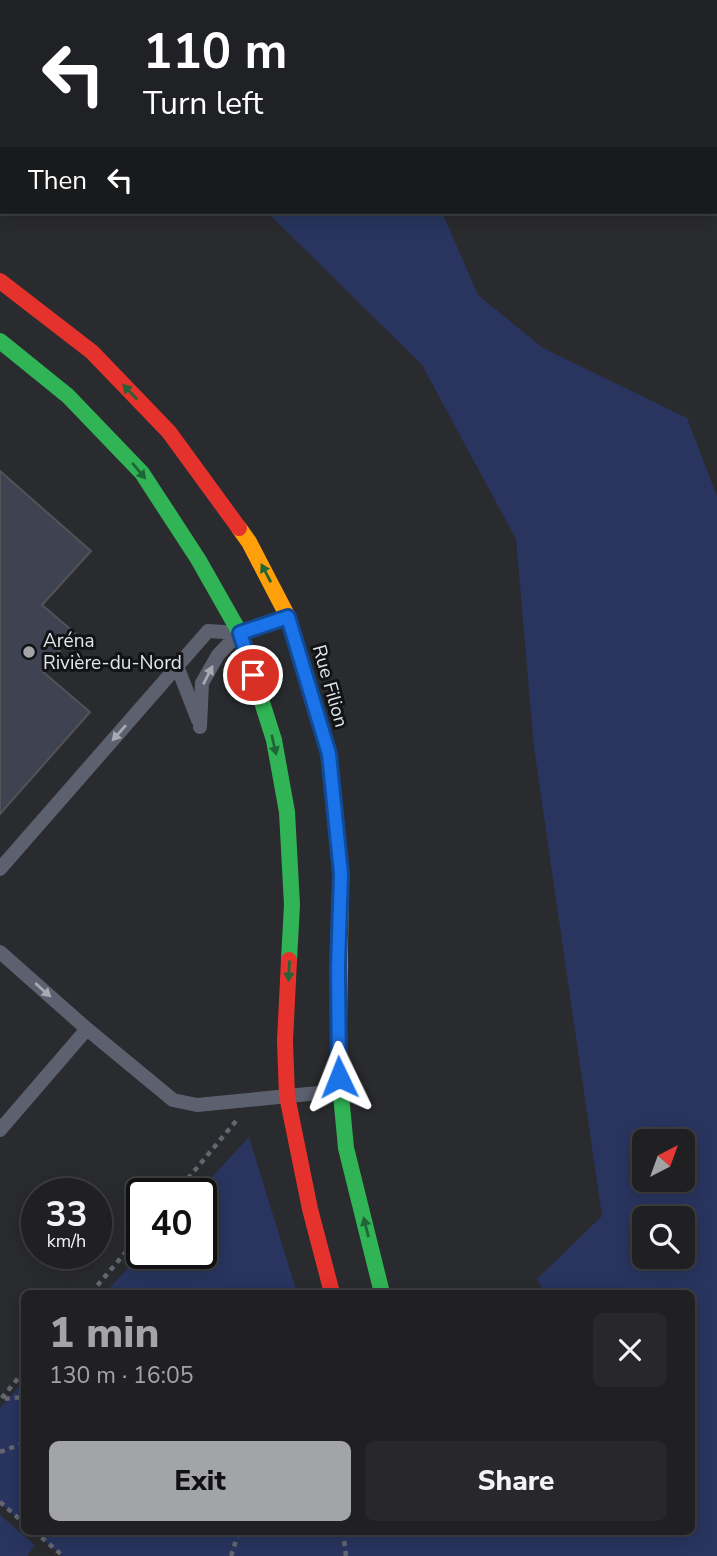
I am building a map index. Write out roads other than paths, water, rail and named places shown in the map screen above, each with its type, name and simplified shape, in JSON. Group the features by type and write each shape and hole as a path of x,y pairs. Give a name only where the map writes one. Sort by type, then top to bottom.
{"street":[{"name":"Rue Filion","path":"0,281 92,352 169,432 249,542 288,617 329,754 341,874 338,1049 346,1148 381,1290"},
{"path":"0,341 68,396 142,473 198,559 240,633 274,740 288,812 292,905 285,1041 287,1096 310,1209 331,1290"}],"lane":[{"path":"0,869 208,631 240,633 288,617"},
{"path":"177,666 200,727 202,683 218,655 240,633"},
{"path":"0,952 173,1100 197,1105 341,1091"},
{"path":"0,1130 87,1028"}],"place":[{"name":"Aréna Rivière-du-Nord","path":"29,652"}]}
